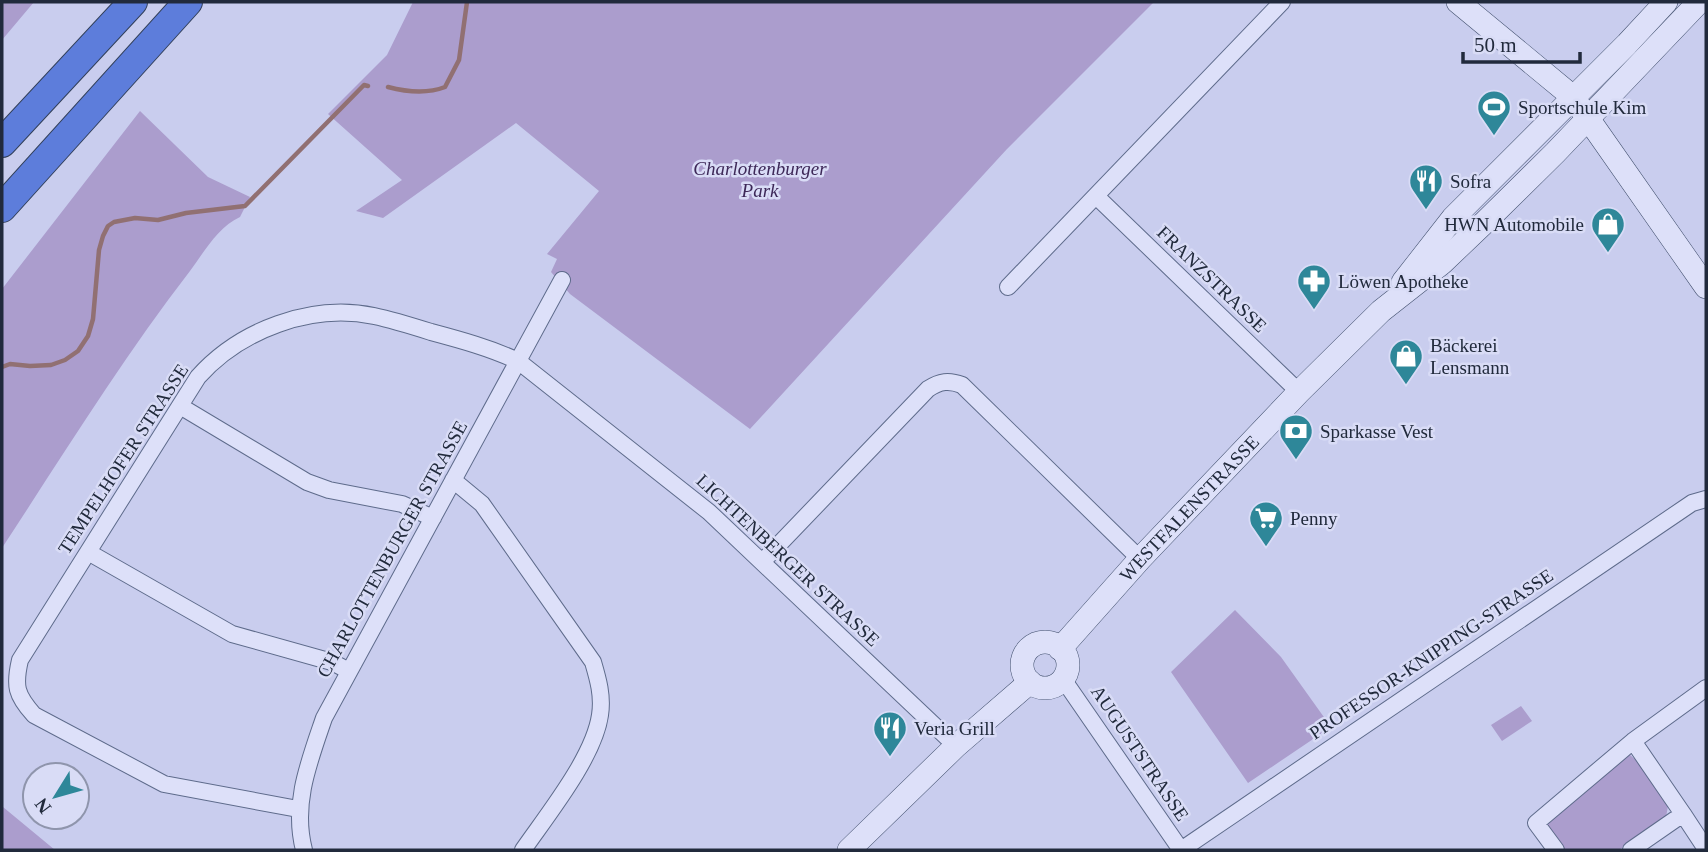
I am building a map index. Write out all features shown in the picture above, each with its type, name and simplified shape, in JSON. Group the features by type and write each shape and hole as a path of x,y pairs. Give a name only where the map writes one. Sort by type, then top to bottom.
{"highway":[{"path":"2,143 133,2"},
{"path":"2,208 188,2"}],"main road":[{"path":"1458,2 1573,97 1706,287"},
{"name":"WESTFALENSTRASSE","path":"1381,311 1453,218 1666,2"},
{"name":"WESTFALENSTRASSE","path":"1060,649 1140,559 1299,392 1381,311 1442,263 1588,118 1699,2"},
{"path":"1041,643 1060,649 1067,660 1067,673 1063,679 1047,688 1030,682 1025,677 1022,663 1028,650 1041,643"},
{"path":"849,850 956,747 1030,682"}],"street":[{"path":"1008,287 1282,2"},
{"name":"FRANZSTRASSE","path":"1096,196 1299,392"},
{"name":"CHARLOTTENBURGER STRASSE","path":"304,850 299,809 304,781 324,718 562,280"},
{"name":"TEMPELHOFER STRASSE","path":"299,809 164,784 34,715 9,683 20,660 198,377 213,360 230,347 269,328 303,317 330,314 372,315 489,348 518,361"},
{"name":"LICHTENBERGER STRASSE","path":"518,361 709,512 956,747"},
{"path":"763,561 928,389 936,384 952,381 962,385 1140,559"},
{"path":"180,406 307,482 329,491 402,504 433,518"},
{"path":"453,480 482,504 593,662 599,679 600,714 595,735 579,766 523,850"},
{"name":"PROFESSOR-KNIPPING-STRASSE","path":"1181,850 1692,503 1706,499"},
{"path":"88,552 232,634 332,662 349,671"},
{"name":"AUGUSTSTRASSE","path":"1063,679 1181,850"},
{"path":"1556,850 1536,823 1633,741 1706,688"},
{"path":"1633,741 1706,849"},
{"path":"1631,850 1683,814"}],"green space":[{"path":"2,2 34,2 2,40"},
{"name":"Charlottenburger Park","path":"413,2 1154,2 1007,149 750,429 570,294 551,272 557,259 547,254 599,191 516,123 383,218 356,211 402,180 328,114 387,55"},
{"path":"140,111 208,177 250,197 240,217 225,227 212,241 141,338 2,548 2,289"},
{"path":"1235,610 1281,657 1331,727 1248,783 1171,672"},
{"path":"1521,706 1532,721 1502,741 1491,725"},
{"path":"1629,754 1637,761 1668,806 1666,817 1619,850 1563,850 1548,822"},
{"path":"3,807 21,822 21,831 32,831 55,850 2,850"}],"waterway":[{"path":"388,87 417,92 445,87 459,60 467,2"},
{"path":"2,367 10,364 51,365 78,351 88,336 93,319 99,250 108,226 114,222 135,218 158,220 186,213 245,206 364,85 368,86"}],"place":[{"name":"Sportschule Kim","path":"1494,137"},
{"name":"Sofra","path":"1426,211"},
{"name":"HWN Automobile","path":"1608,254"},
{"name":"Löwen Apotheke","path":"1314,311"},
{"name":"Bäckerei Lensmann","path":"1406,386"},
{"name":"Sparkasse Vest","path":"1296,461"},
{"name":"Penny","path":"1266,548"},
{"name":"Veria Grill","path":"890,758"}]}
